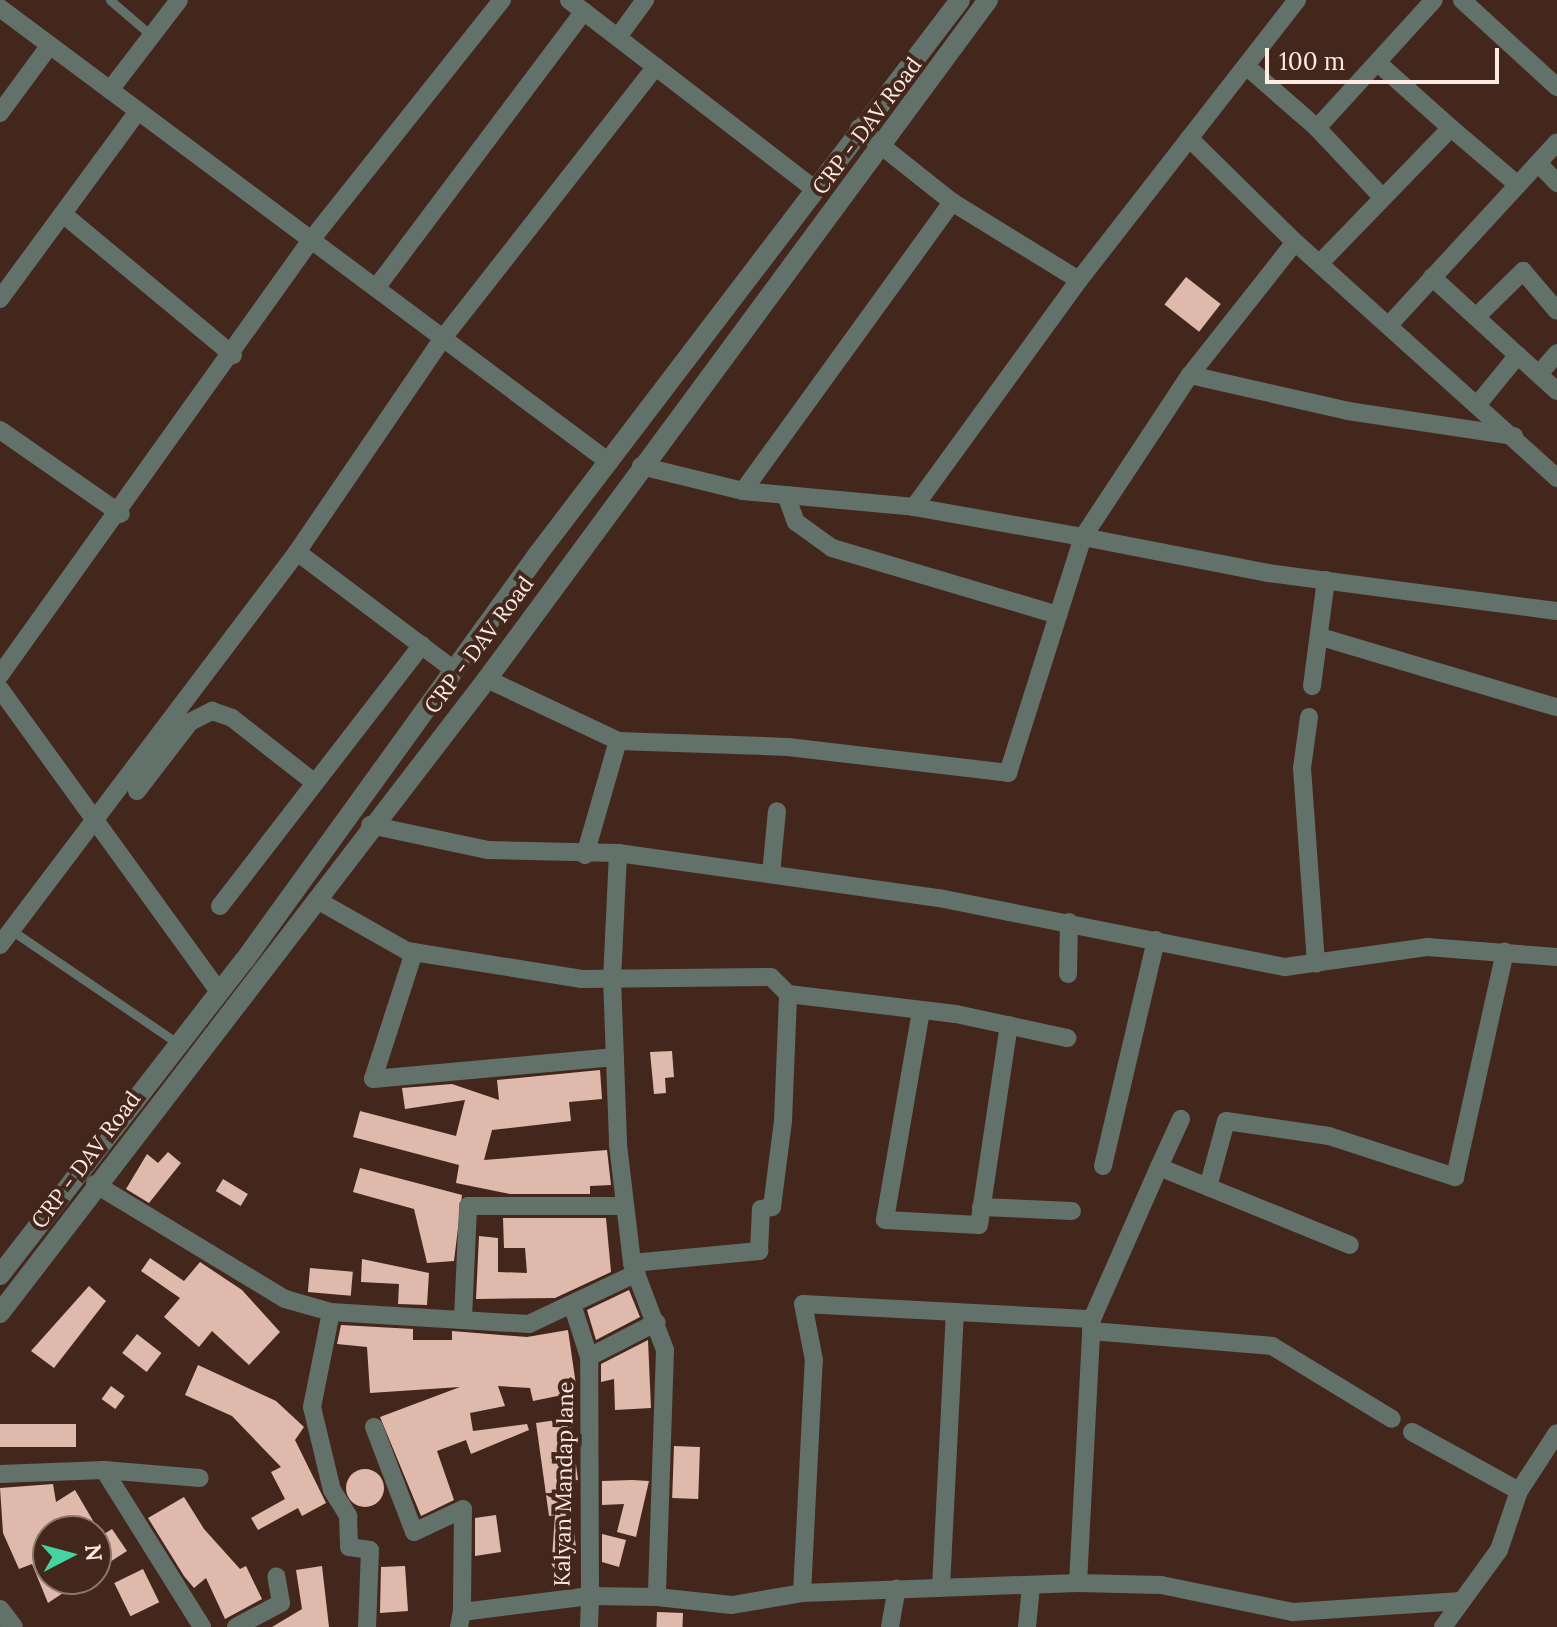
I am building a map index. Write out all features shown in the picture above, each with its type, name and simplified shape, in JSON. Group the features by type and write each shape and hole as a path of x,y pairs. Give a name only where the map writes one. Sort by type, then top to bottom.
{"street":[{"path":"110,90 179,0"},
{"path":"0,675 121,514 311,240 502,0"},
{"path":"618,37 645,0"},
{"name":"CRP - DAV Road","path":"0,1275 219,991 453,669 812,187 960,0"},
{"name":"CRP - DAV Road","path":"0,1313 95,1184 317,900 370,825 487,679 641,466 882,149 988,0"},
{"path":"914,507 1079,280 1297,0"},
{"path":"1317,128 1434,0"},
{"path":"1473,3 1557,87"},
{"path":"376,288 576,6 812,187"},
{"path":"0,8 609,462"},
{"path":"0,113 50,45"},
{"path":"1378,63 1518,185"},
{"path":"4,931 92,822 297,552 443,338 656,66"},
{"path":"1246,66 1317,128 1383,198"},
{"path":"0,299 138,111"},
{"path":"859,128 952,202 1079,280"},
{"path":"1320,263 1451,128"},
{"path":"1189,138 1295,242 1514,436 1557,478"},
{"path":"1389,325 1557,142"},
{"path":"1538,163 1557,183"},
{"path":"743,491 952,202"},
{"path":"63,214 233,355"},
{"path":"487,679 618,741 788,747 1008,773 1083,537 1190,375 1295,242"},
{"path":"1476,317 1523,271 1557,311"},
{"path":"1432,277 1557,391"},
{"path":"1539,374 1557,353"},
{"path":"1478,404 1518,355"},
{"path":"1190,375 1348,411 1514,436"},
{"path":"0,430 121,514"},
{"path":"641,466 743,491 914,507 1326,580 1557,611"},
{"path":"786,495 796,522 832,548 1058,615"},
{"path":"297,552 453,669"},
{"path":"523,575 547,595"},
{"path":"1312,686 1321,637 1326,580"},
{"path":"1321,637 1557,704 1557,719"},
{"path":"220,906 422,645"},
{"path":"0,689 92,822 219,991"},
{"path":"137,791 190,722 212,711 232,718 315,783"},
{"path":"1309,717 1302,768 1316,963"},
{"path":"585,855 618,741"},
{"path":"771,874 777,811"},
{"path":"370,825 488,850 585,855 618,853 771,874 1069,922 1285,967 1427,947 1557,957"},
{"path":"618,853 612,978 625,1206 634,1268 657,1322 665,1350 657,1597"},
{"path":"317,900 371,937 414,952 612,978 771,977 788,994 921,1011 1067,1038"},
{"path":"1068,974 1069,922"},
{"path":"1103,1166 1156,940"},
{"path":"1208,1187 1226,1121 1329,1136 1455,1177 1505,951"},
{"path":"414,952 373,1079 615,1057"},
{"path":"95,1184 285,1299 331,1312 529,1324 572,1304 634,1268 759,1251 783,1121 788,994"},
{"path":"921,1011 885,1220 979,1225 1009,1025"},
{"path":"1078,1583 1092,1325 1181,1119"},
{"path":"1159,1167 1350,1245"},
{"path":"463,1318 468,1206 625,1206"},
{"path":"981,1207 1072,1211"},
{"path":"572,1304 589,1357"},
{"path":"802,1593 814,1360 803,1304 955,1312 1272,1346 1392,1419"},
{"path":"331,1312 312,1407 332,1490 348,1516 349,1547 370,1550 367,1627"},
{"path":"941,1587 955,1312"},
{"name":"Kalyan Mandap lane","path":"461,1620 590,1596 589,1357 657,1322"},
{"path":"374,1427 414,1532 463,1509 461,1620"},
{"path":"1412,1432 1519,1491"},
{"path":"1443,1627 1499,1550 1519,1491 1555,1437"},
{"path":"0,1474 104,1470 200,1478"},
{"path":"104,1470 202,1627"},
{"path":"236,1627 281,1603 276,1576"},
{"path":"589,1627 590,1596 657,1597 732,1605 802,1593 1078,1583 1161,1585 1293,1612 1462,1601"},
{"path":"1027,1627 1031,1586"},
{"path":"890,1627 897,1589"},
{"path":"0,1610 13,1627"}],"lane":[{"path":"110,0 152,36"},
{"path":"4,931 177,1043"}],"building":[{"path":"1186,277 1221,304 1199,332 1164,305"},
{"path":"672,1051 674,1077 665,1078 666,1093 654,1094 650,1052"},
{"path":"600,1070 602,1099 569,1102 571,1121 492,1130 484,1160 607,1150 611,1185 590,1186 590,1194 510,1194 456,1183 459,1165 353,1137 360,1111 456,1136 465,1100 405,1109 402,1088 452,1084 499,1100 497,1080"},
{"path":"168,1152 181,1163 149,1203 126,1189 147,1154 158,1163"},
{"path":"360,1168 462,1195 454,1261 427,1263 414,1209 353,1192"},
{"path":"223,1179 248,1194 241,1206 216,1191"},
{"path":"503,1218 606,1218 611,1272 555,1298 476,1299 479,1236 498,1238 498,1272 527,1273 525,1248 504,1248"},
{"path":"150,1258 184,1281 200,1262 242,1290 280,1332 249,1365 212,1331 199,1347 164,1317 180,1298 141,1271"},
{"path":"362,1259 429,1273 427,1305 398,1304 399,1284 361,1282"},
{"path":"310,1268 353,1272 351,1296 308,1292"},
{"path":"89,1286 106,1301 54,1368 31,1351"},
{"path":"629,1290 640,1317 596,1340 587,1310"},
{"path":"341,1325 413,1329 413,1340 452,1340 452,1331 527,1337 568,1330 577,1392 533,1401 530,1388 498,1386 505,1406 470,1413 473,1431 527,1424 529,1430 471,1454 466,1440 437,1451 454,1500 421,1516 380,1417 460,1387 370,1393 367,1347 337,1344"},
{"path":"137,1334 161,1353 147,1372 122,1353"},
{"path":"648,1340 651,1408 615,1410 614,1379 601,1382 601,1364"},
{"path":"198,1365 276,1401 304,1427 295,1440 326,1503 302,1516 298,1508 258,1530 251,1518 285,1499 271,1472 281,1467 232,1416 185,1395"},
{"path":"111,1386 125,1396 115,1409 102,1399"},
{"path":"570,1418 578,1480 568,1481 577,1556 570,1554 571,1572 551,1572 555,1515 549,1516 536,1423"},
{"path":"0,1424 76,1424 76,1447 0,1447"},
{"path":"674,1446 700,1447 698,1499 672,1498"},
{"path":"365,1469 378,1475 384,1488 378,1501 365,1507 352,1501 346,1488 352,1475"},
{"path":"602,1481 649,1481 636,1537 617,1532 624,1504 602,1505"},
{"path":"53,1484 56,1502 75,1490 90,1515 32,1515 32,1564 19,1569 3,1533 0,1488"},
{"path":"184,1497 204,1529 240,1569 246,1566 262,1599 225,1619 206,1578 194,1588 148,1518"},
{"path":"496,1515 501,1552 475,1556 475,1518"},
{"path":"112,1529 127,1551 112,1561"},
{"path":"602,1534 626,1540 619,1567 602,1562"},
{"path":"322,1566 329,1627 272,1627 302,1609 296,1570"},
{"path":"405,1566 408,1611 380,1613 381,1567"},
{"path":"143,1569 159,1602 130,1616 114,1583"},
{"path":"45,1595 60,1595 48,1603"},
{"path":"657,1612 683,1613 682,1627 656,1627"}]}
